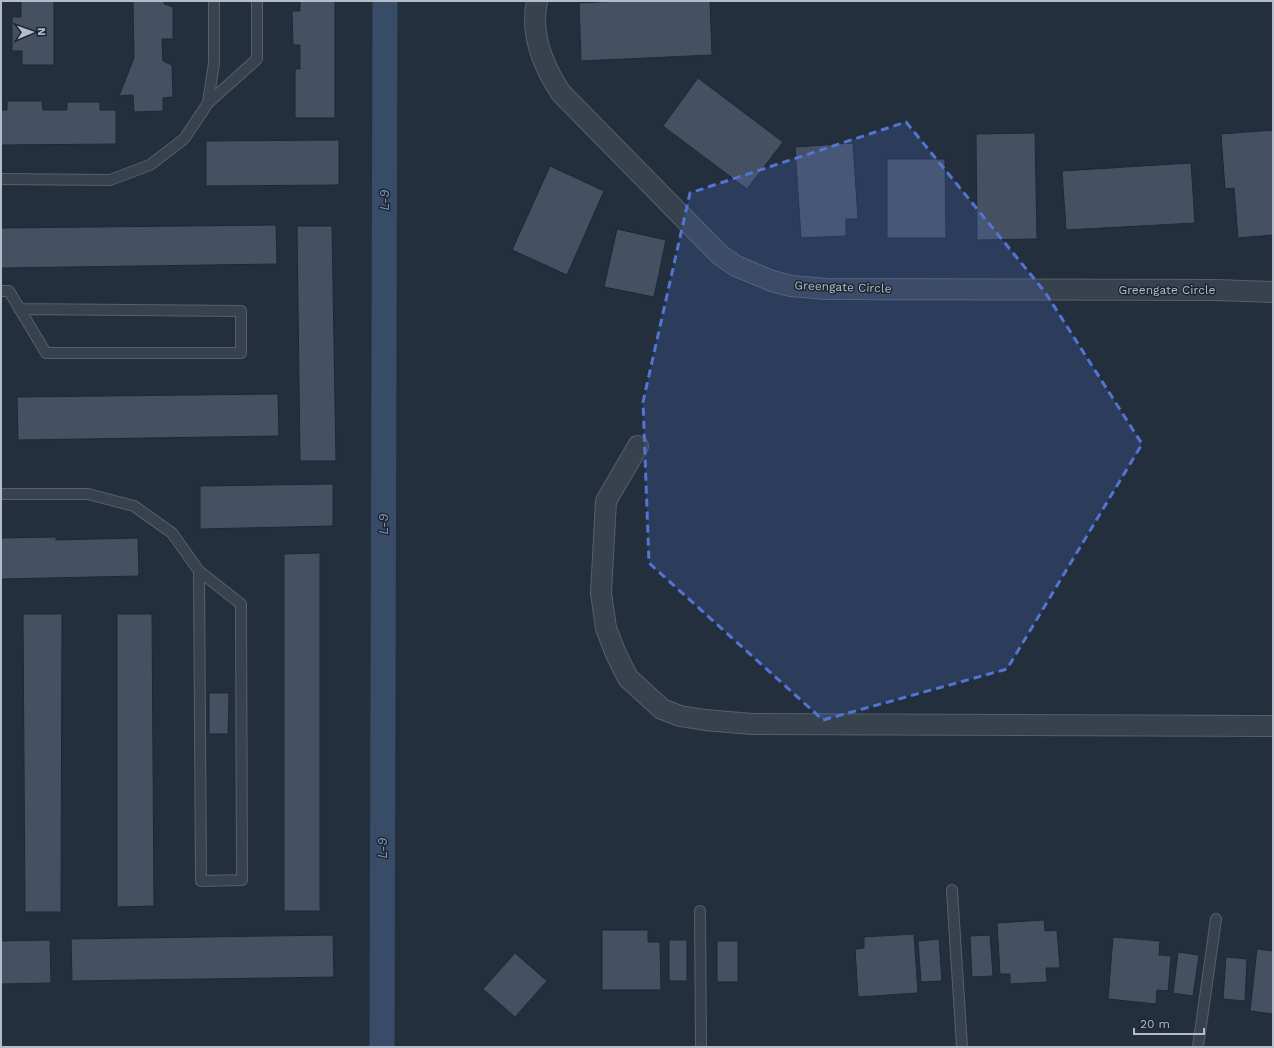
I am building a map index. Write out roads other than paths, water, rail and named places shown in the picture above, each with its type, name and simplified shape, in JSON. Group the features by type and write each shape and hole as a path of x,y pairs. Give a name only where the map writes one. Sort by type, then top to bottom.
{"street":[{"name":"Greengate Circle","path":"537,1 535,23 538,42 543,60 551,78 561,93 720,255 754,274 791,286 827,289 1216,290 1273,292"},
{"path":"638,446 606,502 601,594 606,628 616,654 628,678 662,709 680,716 705,720 759,724 1273,726"}],"lane":[{"path":"208,103 214,63 214,1"},
{"path":"1,179 110,180 150,165 184,139 208,103 257,59 257,1"},
{"path":"1,291 9,291 19,309 46,353 241,353 241,311 19,309"},
{"path":"1,494 88,494 134,506 172,533 200,571 241,604 242,880 201,881 200,571"},
{"path":"952,890 962,1047"},
{"path":"700,911 701,1047"},
{"path":"1198,1047 1216,919"}],"waterway":[{"name":"L-9","path":"382,1047 385,1"}]}
